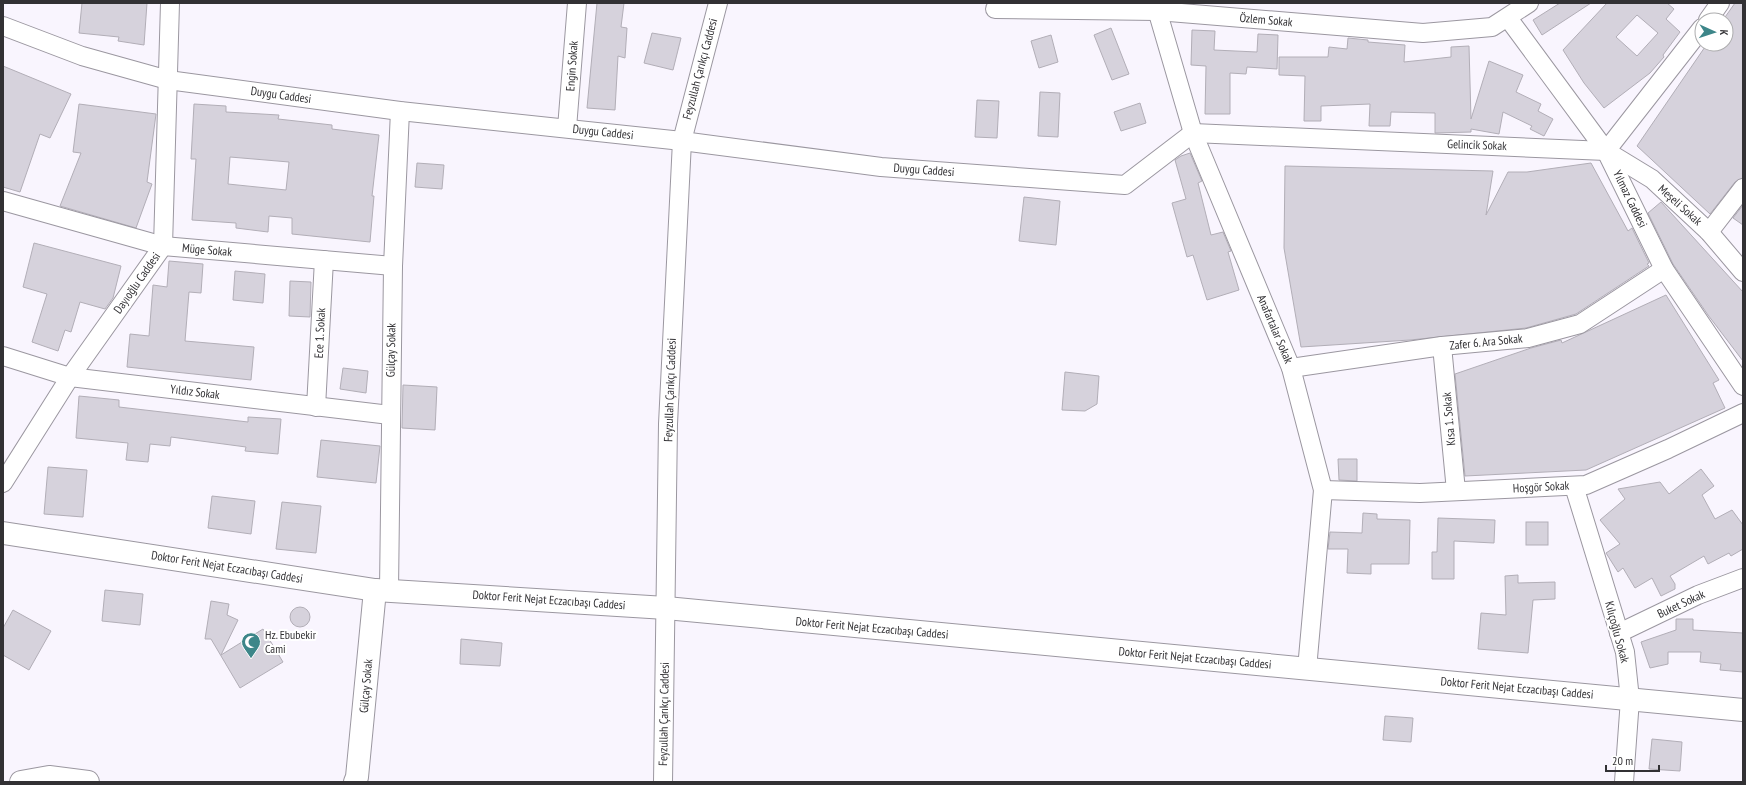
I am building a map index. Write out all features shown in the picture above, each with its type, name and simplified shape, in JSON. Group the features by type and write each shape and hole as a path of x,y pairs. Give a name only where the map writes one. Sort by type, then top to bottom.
{"main road":[{"name":"Doktor Ferit Nejat Eczacıbaşı Caddesi","path":"3,533 382,590 666,608 1743,710"},
{"name":"Gülçay Sokak","path":"355,782 357,777 382,590"},
{"path":"20,782 49,777 88,782"}],"street":[{"name":"Dayıoğlu Caddesi","path":"3,483 70,377 164,246 170,3"},
{"name":"Engin Sokak","path":"567,128 577,3"},
{"name":"Feyzullah Çarıkçı Caddesi","path":"663,782 668,424 682,141 718,3"},
{"name":"Özlem Sokak","path":"995,9 1156,7 1423,33 1492,27 1529,3"},
{"path":"1714,12 1720,3"},
{"name":"Anafartalar Sokak","path":"1156,7 1193,133 1291,368 1323,490 1307,669"},
{"name":"Yılmaz Caddesi","path":"1508,18 1606,150 1664,269 1743,386"},
{"name":"Duygu Caddesi","path":"3,26 82,56 168,80 400,112 682,141 881,167 1125,186 1193,133"},
{"path":"1606,150 1694,38"},
{"name":"Gülçay Sokak","path":"382,590 390,416 393,266 400,112"},
{"name":"Gelincik Sokak","path":"1193,133 1606,150"},
{"name":"Meşeli Sokak","path":"1606,150 1652,179 1709,232 1743,272"},
{"path":"1709,232 1743,188"},
{"name":"Müge Sokak","path":"3,201 164,246 393,266"},
{"name":"Ece 1. Sokak","path":"316,407 324,260"},
{"name":"Zafer 6. Ara Sokak","path":"1291,368 1442,346 1528,338 1580,324 1664,269"},
{"name":"Kısa 1. Sokak","path":"1442,346 1456,492"},
{"name":"Yıldız Sokak","path":"3,356 70,377 390,416"},
{"name":"Hoşgör Sokak","path":"1323,490 1420,493 1586,485 1668,449 1743,413"},
{"name":"Kılıçoğlu Sokak","path":"1574,486 1625,652 1630,699 1624,782"},
{"name":"Buket Sokak","path":"1619,633 1698,596 1743,578"}],"building":[{"path":"82,3 147,3 144,45 118,41 119,37 79,33"},
{"path":"597,3 624,3 621,27 627,28 625,58 618,56 615,110 587,108"},
{"path":"1560,3 1591,3 1542,35 1533,20"},
{"path":"1607,3 1667,3 1674,9 1666,19 1680,32 1663,55 1664,57 1650,73 1604,108 1584,83 1563,50","holes":["1637,15 1658,33 1637,56 1616,37"]},
{"path":"1735,3 1743,3 1743,178 1735,182 1710,214 1637,146 1702,52 1734,52 1734,12 1729,12"},
{"path":"1111,28 1129,74 1112,80 1094,35"},
{"path":"1192,30 1215,31 1214,50 1257,52 1258,34 1278,35 1277,69 1247,67 1246,74 1230,73 1230,114 1205,114 1206,66 1191,65"},
{"path":"652,33 681,38 673,70 644,63"},
{"path":"1051,35 1058,62 1039,68 1031,41"},
{"path":"1348,38 1368,40 1368,42 1405,45 1404,62 1451,57 1451,47 1469,46 1471,119 1489,61 1523,75 1516,92 1541,104 1538,111 1553,119 1544,136 1530,129 1532,126 1503,112 1499,134 1471,129 1471,132 1435,133 1435,113 1391,112 1390,126 1369,126 1370,104 1321,106 1321,121 1304,121 1305,76 1279,75 1279,57 1328,57 1329,47 1347,49"},
{"path":"3,66 71,94 50,138 40,134 20,192 3,187"},
{"path":"1040,92 1060,93 1058,137 1038,136"},
{"path":"977,100 999,101 997,138 975,137"},
{"path":"1140,103 1146,123 1121,131 1114,112"},
{"path":"79,104 156,114 147,182 152,184 136,228 60,206 81,153 73,152"},
{"path":"194,104 226,106 226,112 279,115 278,119 332,125 332,129 379,135 372,196 374,196 370,242 292,234 292,218 269,216 268,232 236,228 236,223 192,220 196,159 191,159","holes":["230,157 289,162 286,190 228,184"]},
{"path":"1190,153 1202,181 1198,183 1211,235 1223,232 1231,251 1228,252 1239,290 1207,300 1193,255 1187,257 1172,203 1186,199 1175,160"},
{"path":"417,163 444,165 442,189 415,187"},
{"path":"1591,163 1628,231 1632,228 1649,263 1647,264 1649,266 1576,314 1526,328 1410,340 1301,347 1284,248 1285,166 1493,171 1486,215 1508,172 1527,172"},
{"path":"1024,197 1060,201 1056,245 1019,241"},
{"path":"1661,202 1743,292 1743,361 1708,315 1673,264 1648,213"},
{"path":"1743,205 1743,225 1733,218"},
{"path":"34,243 121,266 113,298 105,309 80,302 71,332 65,330 58,351 32,342 47,294 23,287"},
{"path":"169,261 203,264 201,293 189,292 185,341 254,347 251,380 127,367 130,334 149,336 153,285 167,287"},
{"path":"235,271 265,274 263,303 233,300"},
{"path":"290,281 311,282 310,317 289,316"},
{"path":"1666,295 1719,380 1713,383 1725,408 1586,470 1465,476 1455,374 1531,348 1561,340 1562,343"},
{"path":"343,368 368,371 366,393 340,389"},
{"path":"1065,372 1099,376 1097,404 1085,411 1062,410"},
{"path":"403,385 437,387 435,430 402,428"},
{"path":"79,396 119,400 119,407 248,422 248,417 281,419 278,454 245,451 246,447 171,437 170,446 150,444 148,462 126,460 128,443 76,438"},
{"path":"321,440 380,446 376,483 317,477"},
{"path":"1338,459 1357,459 1357,481 1339,480"},
{"path":"48,467 87,470 83,517 44,514"},
{"path":"1701,469 1714,486 1702,495 1715,519 1732,510 1743,525 1743,549 1731,556 1729,553 1708,564 1704,556 1670,576 1675,584 1675,589 1661,596 1652,578 1635,588 1623,568 1618,572 1606,553 1620,544 1600,520 1625,499 1618,489 1660,482 1669,494"},
{"path":"212,496 255,501 251,534 208,528"},
{"path":"282,502 321,506 316,553 276,549"},
{"path":"1363,513 1377,514 1377,519 1410,520 1409,564 1371,564 1371,574 1347,573 1348,549 1328,549 1330,532 1362,533"},
{"path":"1438,518 1495,520 1494,543 1454,541 1454,579 1432,579 1432,552 1437,552"},
{"path":"1526,522 1548,522 1548,545 1526,545"},
{"path":"1518,575 1518,583 1555,582 1555,599 1533,600 1528,653 1478,649 1481,613 1506,615 1505,576"},
{"path":"105,590 143,594 140,625 102,621"},
{"name":"Hz. Ebubekir Cami","path":"211,601 229,604 227,615 238,620 221,655 263,629 283,662 240,688 211,639 205,639"},
{"path":"300,607 307,610 310,617 307,624 300,627 293,624 290,617 293,610"},
{"path":"13,610 51,631 29,670 3,655 3,628"},
{"path":"1676,619 1693,619 1693,630 1743,633 1743,672 1720,670 1721,664 1700,662 1701,652 1668,652 1668,664 1650,668 1641,642 1676,630"},
{"path":"461,639 502,643 500,666 460,664"},
{"path":"1385,716 1413,718 1411,742 1383,740"},
{"path":"1652,739 1682,742 1680,771 1649,769"}],"place":[{"name":"Hz. Ebubekir Cami","path":"251,659"}]}
